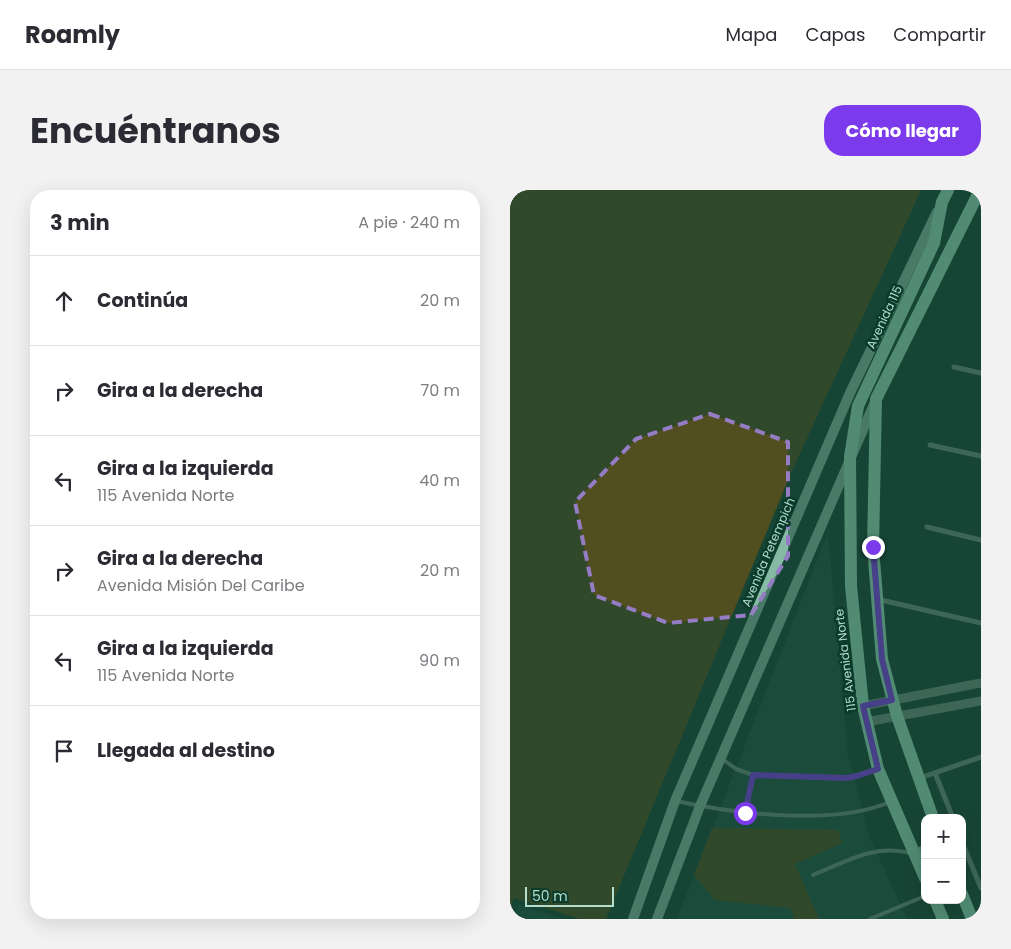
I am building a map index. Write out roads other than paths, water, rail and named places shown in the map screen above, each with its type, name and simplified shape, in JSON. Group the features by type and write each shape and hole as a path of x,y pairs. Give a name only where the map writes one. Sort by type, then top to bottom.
{"main road":[{"name":"Avenida 115","path":"850,457 858,406 934,243 942,202 948,190"},
{"path":"657,919 700,806 850,457 876,399 978,205 980,190"},
{"name":"Avenida Petempich","path":"633,919 675,801 850,394 942,202"},
{"path":"876,399 873,547 882,659 892,700 917,779 931,814"},
{"name":"115 Avenida Norte","path":"850,457 851,586 863,706 878,769 890,802 919,852"},
{"path":"937,904 944,919"},
{"path":"966,904 972,919"}],"street":[{"path":"954,367 981,373"},
{"path":"930,445 981,456"},
{"path":"927,527 981,540"},
{"path":"877,599 981,623"},
{"path":"863,706 981,683"},
{"path":"866,722 981,701"},
{"path":"917,779 981,758"},
{"path":"934,773 951,814"},
{"path":"966,852 981,888"},
{"path":"978,919 981,915"}],"lane":[{"path":"721,758 736,769 753,775 846,778 878,769"},
{"path":"745,813 753,775"},
{"path":"675,801 745,813 838,816 864,812 890,802"},
{"path":"813,875 873,851 898,850 919,852"},
{"path":"870,919 921,898"}]}
